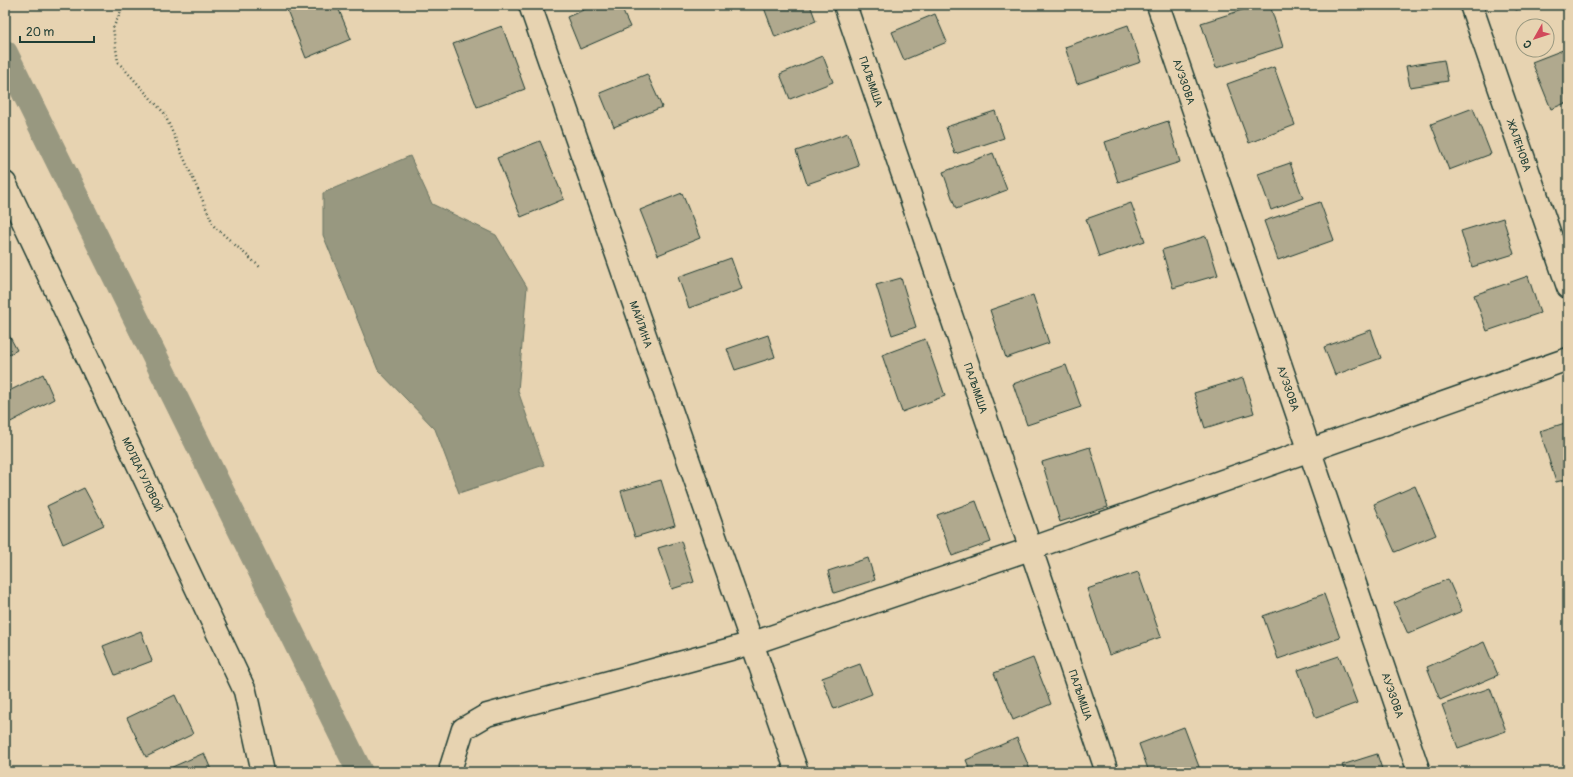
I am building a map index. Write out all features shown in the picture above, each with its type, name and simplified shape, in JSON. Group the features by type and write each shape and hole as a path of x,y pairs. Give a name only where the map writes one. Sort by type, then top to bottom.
{"street":[{"name":"МАЙЛИНА","path":"530,5 797,772"},
{"name":"ПАЛЫМША","path":"845,5 1107,772"},
{"name":"АУЭЗОВА","path":"1158,5 1419,772"},
{"name":"ЖАЛЕНОВА","path":"1470,5 1568,287"},
{"name":"МОЛДАГУЛОВОЙ","path":"5,183 245,691 263,772"},
{"path":"453,772 451,767 463,729 487,715 753,643 1030,550 1568,359"}],"path":[{"path":"124,5 113,28 118,62 164,113 214,226 261,268"}],"shaded area":[{"path":"410,156 432,204 496,235 527,287 518,391 544,465 459,493 435,429 378,370 323,235 323,193"}],"building":[{"path":"285,5 337,5 351,39 306,58"},
{"path":"595,5 620,5 630,27 580,49 567,17"},
{"path":"763,5 810,5 816,21 775,37"},
{"path":"1258,5 1270,5 1283,47 1216,68 1201,23"},
{"path":"1514,5 1528,5 1516,10"},
{"path":"935,14 947,42 904,60 892,32"},
{"path":"1128,25 1141,62 1077,84 1065,47"},
{"path":"502,26 525,89 477,107 453,44"},
{"path":"1568,48 1568,102 1551,109 1532,62 1542,58 1555,58 1555,53"},
{"path":"823,56 833,82 790,99 780,74"},
{"path":"1444,60 1448,81 1410,87 1406,66"},
{"path":"1274,67 1295,125 1249,143 1227,84"},
{"path":"647,74 662,107 614,127 600,93"},
{"path":"1473,108 1491,154 1449,170 1431,124"},
{"path":"995,111 1004,138 955,154 946,127"},
{"path":"1168,121 1180,162 1118,182 1105,142"},
{"path":"848,133 859,166 807,184 796,151"},
{"path":"540,141 564,199 521,217 497,158"},
{"path":"993,153 1007,190 956,209 943,172"},
{"path":"1290,163 1303,198 1271,210 1258,174"},
{"path":"682,193 700,238 658,255 640,210"},
{"path":"1320,202 1334,240 1278,260 1264,221"},
{"path":"1131,203 1145,241 1099,257 1086,219"},
{"path":"1503,218 1514,254 1472,267 1461,231"},
{"path":"1206,236 1218,275 1173,288 1162,250"},
{"path":"731,258 742,289 689,308 678,277"},
{"path":"1528,276 1540,313 1487,331 1474,295"},
{"path":"901,278 916,327 892,335 876,285"},
{"path":"1033,295 1049,343 1006,358 990,310"},
{"path":"5,328 17,350 5,357"},
{"path":"1371,330 1381,358 1335,375 1324,347"},
{"path":"768,335 775,357 735,370 727,349"},
{"path":"925,339 945,396 902,412 882,355"},
{"path":"1066,365 1081,407 1027,425 1013,384"},
{"path":"43,374 54,399 5,425 5,393"},
{"path":"1243,378 1254,413 1205,428 1194,393"},
{"path":"1568,422 1568,479 1556,482 1540,431"},
{"path":"1090,447 1108,507 1060,522 1042,462"},
{"path":"661,480 675,525 635,537 621,491"},
{"path":"1415,486 1436,535 1395,552 1374,504"},
{"path":"84,488 104,525 63,544 47,506"},
{"path":"976,501 991,542 952,556 937,515"},
{"path":"681,541 694,582 672,589 658,548"},
{"path":"868,558 875,580 834,593 828,571"},
{"path":"1138,572 1161,637 1109,655 1087,589"},
{"path":"1448,579 1462,611 1408,634 1394,603"},
{"path":"1324,594 1340,638 1278,659 1263,616"},
{"path":"141,631 152,661 115,675 103,646"},
{"path":"1484,642 1498,675 1440,700 1427,667"},
{"path":"1339,656 1357,703 1316,718 1298,670"},
{"path":"1033,658 1051,704 1013,720 994,673"},
{"path":"860,664 872,694 834,709 822,678"},
{"path":"1490,688 1506,731 1458,748 1442,705"},
{"path":"175,695 193,734 146,757 127,718"},
{"path":"1184,727 1201,772 1149,772 1139,744"},
{"path":"1017,738 1031,772 971,772 966,760"},
{"path":"204,753 212,772 161,772"},
{"path":"1377,754 1383,772 1345,772 1342,765"}],"waterway":[{"path":"5,53 360,772"}]}
